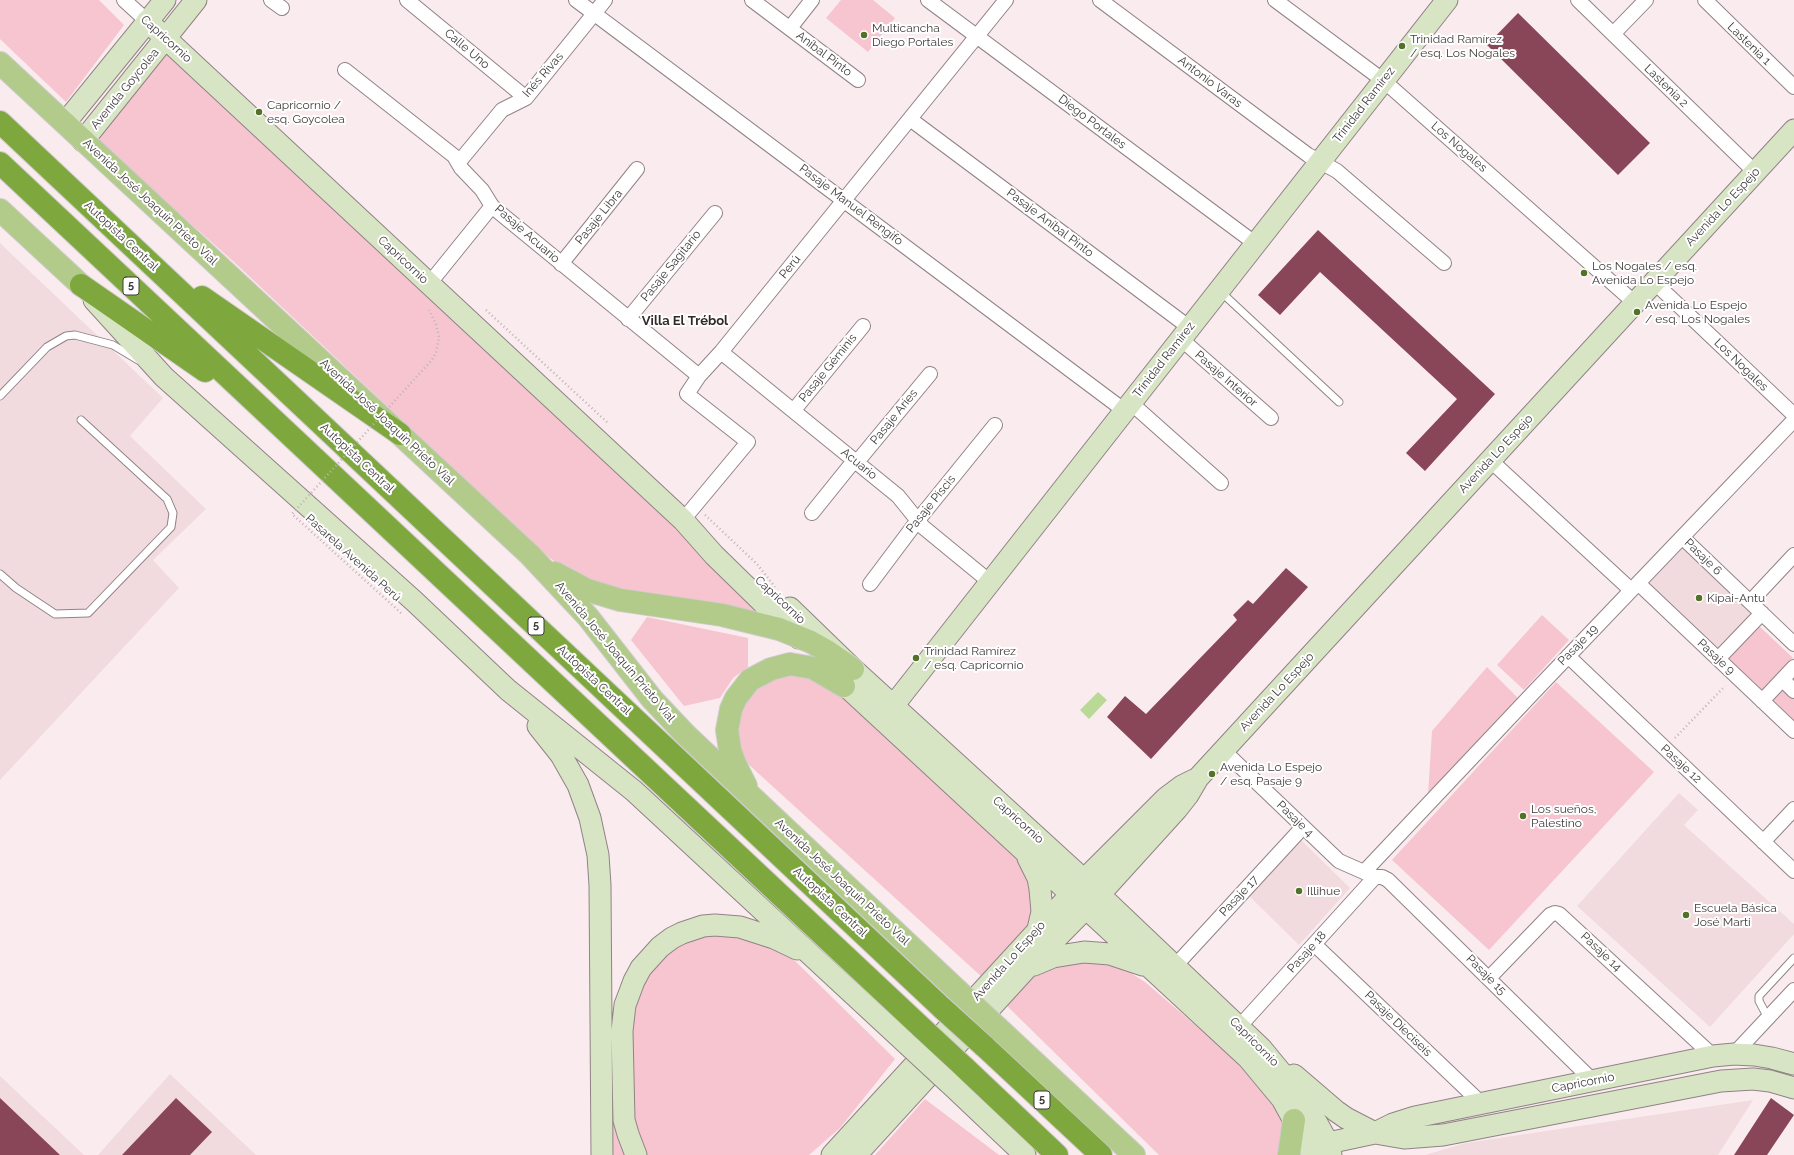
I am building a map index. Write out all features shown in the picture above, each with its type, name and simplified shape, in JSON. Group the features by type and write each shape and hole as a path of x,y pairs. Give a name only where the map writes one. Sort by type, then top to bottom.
{"highway":[{"name":"Autopista Central","path":"0,122 942,1008 1101,1155"},
{"name":"5","path":"0,163 1057,1155"},
{"path":"129,244 284,355 400,434"},
{"path":"81,286 262,410"}],"main road":[{"name":"Avenida Goycolea","path":"65,123 165,0"},
{"name":"Avenida Goycolea","path":"83,140 196,0"},
{"name":"Trinidad Ramírez","path":"889,714 990,582 1447,0"},
{"name":"Capricornio","path":"147,21 683,520 755,576 848,677 1085,894 1154,970 1248,1058 1274,1087 1294,1120 1311,1135 1324,1152"},
{"name":"Avenida José Joaquín Prieto Vial","path":"2,65 530,555 588,616 634,677 671,721 1134,1155"},
{"name":"Avenida Lo Espejo","path":"856,1155 1025,970 1085,894 1166,798 1182,786 1198,778 1794,130"},
{"path":"0,210 81,286 164,377 408,596 508,690 634,791 908,1044 1023,1154"},
{"name":"Capricornio","path":"683,520 714,555 797,636"},
{"path":"530,555 566,580 603,596 637,604 743,620 797,636 827,651 848,677"},
{"path":"757,802 734,764 728,740 728,720 731,709 742,688 760,673 771,668 790,664 848,677"},
{"path":"508,690 534,721 570,769 585,801 594,836 600,885 602,1155"},
{"name":"Capricornio","path":"889,714 1024,850 1085,894 1175,966 1261,1048 1298,1093 1324,1152"},
{"path":"1024,850 1038,878 1042,912 1038,929"},
{"name":"Avenida Lo Espejo","path":"832,1155 1038,929 1085,894"},
{"path":"636,1155 628,1134 623,1105 622,1018 634,981 650,957 666,942 682,933 692,929 715,925 740,927 752,930 816,959"},
{"path":"1025,970 1053,957 1084,952 1099,952 1121,956 1154,970"},
{"path":"1261,1048 1336,1111 1375,1133"},
{"name":"Capricornio","path":"1324,1152 1375,1133 1404,1120 1713,1056 1734,1054 1772,1058 1794,1064"},
{"path":"1706,1083 1734,1054"},
{"name":"Capricornio","path":"1375,1133 1404,1138 1421,1138 1442,1135 1706,1083 1738,1079 1753,1079 1794,1088"},
{"path":"1289,1155 1294,1120"}],"street":[{"name":"Capricornio","path":"124,0 147,21"},
{"name":"Calle Uno","path":"407,0 526,98"},
{"name":"Pasaje Manuel Rengifo","path":"576,0 844,200 1128,407 1221,483"},
{"name":"Inés Rivas","path":"459,162 502,110 526,98 605,0"},
{"name":"Aníbal Pinto","path":"752,0 858,80"},
{"name":"Aníbal Pinto","path":"790,28 812,0"},
{"name":"Diego Portales","path":"928,0 1256,244"},
{"name":"Perú","path":"683,520 748,442 687,394 699,376 721,352 1006,0"},
{"name":"Antonio Varas","path":"1100,0 1308,155 1337,171 1444,263"},
{"name":"Los Nogales","path":"1275,0 1384,81 1635,303"},
{"name":"Lastenia 2","path":"1578,0 1755,172"},
{"path":"1613,34 1646,0"},
{"name":"Lastenia 1","path":"1705,0 1794,87"},
{"name":"Pasaje Acuario","path":"345,70 454,156 465,173 482,190 492,206 699,376"},
{"name":"Pasaje Aníbal Pinto","path":"910,119 1185,334"},
{"name":"Pasaje Libra","path":"561,264 637,169"},
{"path":"429,284 492,206"},
{"name":"Pasaje Sagitario","path":"628,319 715,213"},
{"name":"Los Nogales","path":"1654,282 1794,415"},
{"name":"Pasaje Géminis","path":"794,410 863,326"},
{"name":"Pasaje Interior","path":"1185,334 1271,418"},
{"name":"Acuario","path":"721,352 898,496 930,532 990,582"},
{"name":"Pasaje Aries","path":"812,513 849,467 862,456 930,374"},
{"name":"Pasaje 19","path":"1370,875 1568,656 1794,420"},
{"name":"Pasaje Piscis","path":"870,584 918,520 995,425"},
{"name":"Pasaje 9","path":"1490,460 1736,675 1794,731"},
{"name":"Pasaje 6","path":"1682,537 1794,644"},
{"path":"1750,602 1794,555"},
{"path":"1718,659 1762,613"},
{"name":"Pasaje 12","path":"1568,656 1664,749 1794,871"},
{"path":"1762,701 1794,667"},
{"path":"1783,680 1794,691"},
{"name":"Pasaje 4","path":"1223,750 1339,861 1370,875"},
{"path":"1763,842 1794,809"},
{"name":"Pasaje 17","path":"1175,966 1303,827"},
{"name":"Pasaje 18","path":"1239,1027 1314,944 1370,875"},
{"name":"Pasaje 15","path":"1370,875 1382,876 1388,880 1593,1082"},
{"name":"Pasaje 14","path":"1489,978 1550,915 1559,914 1713,1056"},
{"name":"Pasaje Dieciseís","path":"1314,944 1482,1104"},
{"path":"1734,1054 1794,990"}],"lane":[{"path":"1219,290 1339,402"},
{"path":"0,396 47,347 66,336 75,335 113,345 164,377"},
{"path":"0,574 16,588 55,614 88,613 171,527 174,513 167,499 81,420"},
{"path":"1768,1018 1759,1001 1759,996 1794,958"}],"path":[{"name":"Pasarela Avenida Perú","path":"401,613 292,514 431,361 436,353 438,337 436,324 429,310"},
{"path":"1664,749 1736,675"}],"shaded area":[{"path":"0,0 99,0 124,25 66,102 0,39"},
{"name":"Multicancha Diego Portales","path":"841,0 873,0 895,18 868,52 826,18"},
{"path":"162,54 174,56 428,292 773,620 607,590 569,574 537,547 234,262 102,145 96,132"},
{"path":"0,243 163,398 130,436 206,509 153,560 179,588 0,780"},
{"name":"Kipai-Antu","path":"1682,546 1751,614 1717,649 1647,582"},
{"path":"1542,615 1569,640 1524,690 1497,665"},
{"path":"647,617 748,638 748,667 733,678 720,698 684,706 631,640"},
{"path":"1758,625 1793,658 1763,693 1726,656"},
{"path":"1487,667 1518,698 1428,795 1432,731"},
{"path":"818,671 1020,855 1032,876 1034,917 983,978 747,763 740,752 735,732 739,709 764,678"},
{"name":"Los sueños, Palestino","path":"1556,682 1654,772 1489,950 1392,860"},
{"path":"1783,687 1794,697 1794,723 1770,701"},
{"path":"1098,692 1107,700 1089,719 1080,710"},
{"name":"Escuela Básica José Marti","path":"1679,793 1698,810 1684,825 1794,924 1794,934 1710,1027 1577,906"},
{"name":"Illihue","path":"1300,839 1350,888 1299,945 1247,894"},
{"path":"701,934 755,938 791,957 895,1059 840,1128 809,1155 647,1155 645,1152 631,1112 631,1015 640,984 666,952"},
{"path":"1077,957 1115,963 1145,982 1249,1071 1271,1093 1284,1121 1281,1155 1159,1155 1006,1005 1033,977 1049,966"},
{"path":"170,1074 256,1155 98,1155"},
{"path":"0,1076 84,1155 0,1155"},
{"path":"925,1099 999,1155 875,1155"},
{"path":"1753,1100 1718,1155 1425,1155 1466,1143"},
{"path":"610,1110 614,1126 627,1155 608,1155"}],"building":[{"path":"1518,13 1650,143 1618,175 1487,45"},
{"path":"1318,230 1495,394 1425,471 1406,453 1457,399 1320,272 1280,315 1258,295"},
{"path":"1286,568 1308,587 1151,759 1107,717 1125,696 1146,714 1237,620 1233,615 1248,600 1253,604"},
{"path":"0,1098 60,1155 0,1155"},
{"path":"176,1098 212,1132 190,1155 122,1155"},
{"path":"1771,1098 1794,1115 1767,1155 1734,1155"}],"place":[{"name":"Multicancha Diego Portales","path":"864,35"},
{"name":"Trinidad Ramírez / esq. Los Nogales","path":"1402,46"},
{"name":"Capricornio / esq. Goycolea","path":"259,112"},
{"name":"Los Nogales / esq. Avenida Lo Espejo","path":"1584,273"},
{"name":"Avenida Lo Espejo / esq. Los Nogales","path":"1637,312"},
{"name":"Kipai-Antu","path":"1699,598"},
{"name":"Trinidad Ramírez / esq. Capricornio","path":"916,658"},
{"name":"Avenida Lo Espejo / esq. Pasaje 9","path":"1212,774"},
{"name":"Los sueños, Palestino","path":"1523,816"},
{"name":"Illihue","path":"1299,891"},
{"name":"Escuela Básica José Marti","path":"1686,915"}],"district":[{"name":"Villa El Trébol","path":"685,321"}]}
